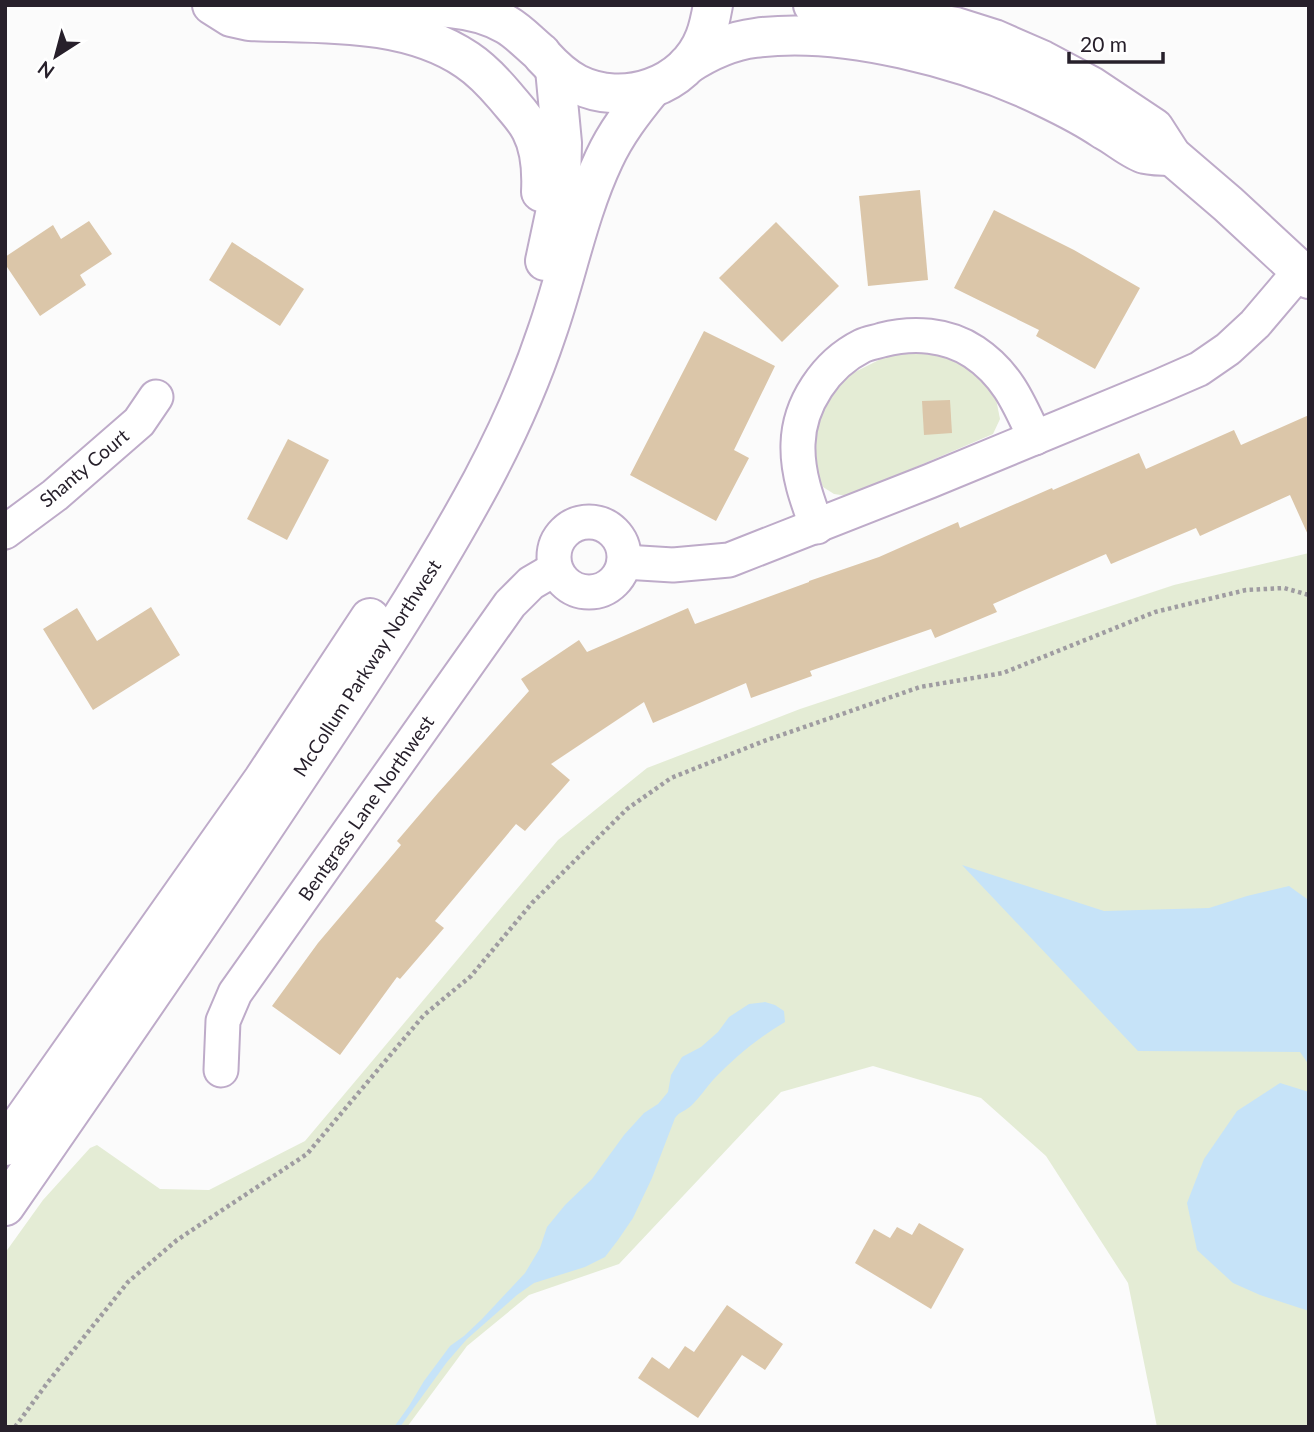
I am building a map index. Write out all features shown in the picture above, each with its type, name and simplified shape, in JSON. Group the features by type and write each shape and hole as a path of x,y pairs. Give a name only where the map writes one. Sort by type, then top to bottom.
{"street":[{"path":"212,5 231,17 250,21 368,26 401,32 447,48 468,60 490,79 532,130 541,160 542,190 538,228 546,258"},
{"path":"251,5 331,9 466,9 489,15 509,26 576,83 600,92 626,93 651,89 670,79 702,55 728,44 753,38 809,35 865,42 920,54 1000,78 1084,117 1144,154 1172,156"},
{"name":"McCollum Parkway Northwest","path":"5,1146 263,780 447,499 476,444 528,317 546,258 561,186 562,143 548,61 528,25 525,5"},
{"path":"687,65 704,39 713,5"},
{"path":"624,562 673,565 729,560 817,527 1199,369 1228,349 1305,275 1172,156 1154,128 1091,86 994,39 956,27 813,5"},
{"path":"911,5 956,27"},
{"name":"McCollum Parkway Northwest","path":"5,1206 263,829 396,625 456,527 506,433 531,375 548,331 591,189 605,157 621,126 651,89"},
{"path":"817,527 799,470 797,443 804,412 818,383 839,362 863,346 893,337 922,334 950,340 974,352 995,370 1014,392 1035,438"},
{"name":"Shanty Court","path":"5,532 55,495 139,422 156,397"},
{"path":"591,522 603,524 620,540 624,562 621,574 613,583 604,590 592,593 569,587 555,569 553,557 560,535 569,527 591,522"},
{"name":"Bentgrass Lane Northwest","path":"221,1070 223,1021 235,993 510,604 531,583 555,569"}],"path":[{"path":"15,1427 128,1282 177,1240 307,1154 424,1015 471,976 532,904 627,809 671,778 764,741 920,687 1003,673 1155,612 1246,590 1283,588 1309,595"}],"green space":[{"path":"920,350 960,362 995,394 1000,419 993,434 848,496 834,494 823,487 813,457 815,425 830,395 851,374 885,357"},
{"path":"1309,553 1309,1427 1157,1427 1128,1283 1046,1156 981,1098 873,1066 781,1092 619,1264 529,1295 467,1346 407,1427 5,1427 5,1253 43,1200 90,1148 97,1145 160,1189 209,1190 305,1141 558,840 647,768 800,709 1174,585"}],"water":[{"path":"962,865 1104,911 1209,908 1289,886 1307,899 1309,911 1309,1065 1300,1052 1138,1051"},
{"path":"765,1002 784,1011 785,1022 738,1056 692,1105 675,1118 633,1218 605,1257 585,1267 534,1283 517,1295 467,1339 400,1427 394,1427 450,1346 482,1319 525,1273 540,1248 547,1227 592,1179 624,1135 668,1092 671,1075 682,1057 701,1047 718,1032 729,1017 749,1004"},
{"path":"1280,1083 1309,1092 1309,1311 1233,1283 1197,1250 1187,1203 1204,1159 1237,1111"}],"building":[{"path":"920,190 928,280 868,286 859,196"},
{"path":"994,210 1074,250 1140,288 1095,369 1036,336 1039,330 954,288"},
{"path":"89,221 112,254 80,275 86,285 40,316 5,264 5,257 53,225 61,239"},
{"path":"776,222 839,286 782,342 719,278"},
{"path":"232,242 304,289 280,326 209,280"},
{"path":"704,331 775,366 734,450 749,458 716,521 630,475"},
{"path":"950,400 952,433 924,435 922,401"},
{"path":"1309,415 1309,537 1290,495 1200,536 1196,528 1111,564 1106,554 993,604 997,612 935,638 931,629 810,671 812,676 751,698 746,683 653,723 644,702 551,764 570,780 525,831 516,824 435,921 444,928 400,979 397,977 340,1055 272,1006 318,943 401,845 397,841 529,691 521,679 579,640 587,652 688,608 695,624 879,557 958,522 960,528 1139,453 1146,469 1234,430 1241,445"},
{"path":"288,439 329,460 287,540 247,519"},
{"path":"151,607 180,655 93,710 43,629 77,608 97,641"},
{"path":"919,1223 964,1249 931,1309 855,1263 874,1229 890,1238 897,1227 912,1235"},
{"path":"727,1305 783,1344 765,1370 742,1355 698,1418 638,1378 652,1357 669,1369 685,1346 694,1352"}]}
